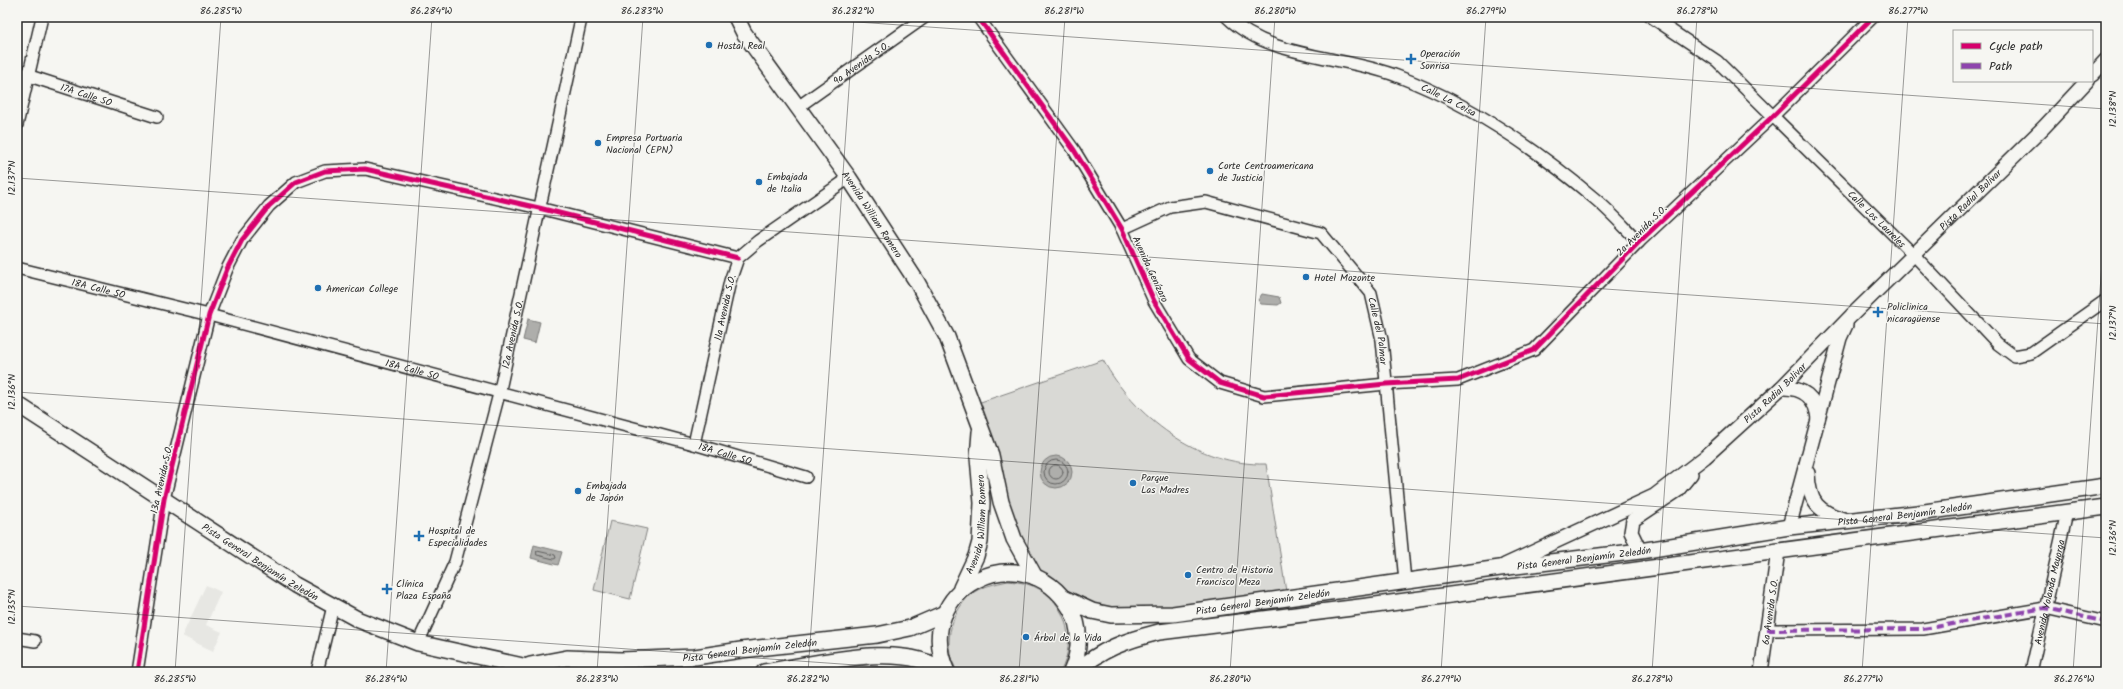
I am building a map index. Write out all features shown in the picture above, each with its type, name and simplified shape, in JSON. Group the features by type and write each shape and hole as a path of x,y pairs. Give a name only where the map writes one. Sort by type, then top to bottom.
{"main road":[{"name":"Avenida William Romero","path":"736,17 744,33 849,178 917,282 947,337 990,455 1001,502 1014,539 1035,577"},
{"name":"Pista General Benjamín Zeledón","path":"17,404 295,585 359,620 418,643 527,669 550,672"},
{"name":"Avenida William Romero","path":"957,595 976,556 980,542 982,503 978,457 980,427"},
{"name":"Pista General Benjamín Zeledón","path":"1064,598 1101,613 1128,616 1173,614 1500,568 1640,551 1789,527 1905,514 2106,486"},
{"name":"Pista General Benjamín Zeledón","path":"1075,672 1096,656 1128,640 1159,632 1394,603 2106,507"},
{"path":"1778,551 1783,542 1795,536 1881,523 1905,514"},
{"path":"1640,551 1648,559 1663,560 1702,554 1772,542 1789,527"},
{"path":"1702,554 1737,557"},
{"path":"1641,570 1663,560"},
{"path":"1394,603 1399,593 1408,588 1478,578 1500,568"},
{"path":"946,672 942,660 940,645 941,629 945,613 957,595 973,581 994,574 1015,572 1035,577 1051,586 1064,598 1074,614 1078,632 1078,651 1071,672"},
{"path":"1257,620 1285,608 1395,592 1402,589 1405,581"},
{"name":"Pista General Benjamín Zeledón","path":"527,669 567,658 621,660 695,657 741,650 877,635 910,628 945,613"},
{"path":"764,672 886,655 929,662 946,672"}],"street":[{"path":"17,125 42,17"},
{"name":"9a Avenida S.O.","path":"798,107 925,17"},
{"name":"Avenida Genízaro","path":"978,17 1074,150 1122,229 1154,301 1189,360 1220,382 1264,396 1386,384"},
{"name":"Calle La Ceisa","path":"1227,17 1264,42 1396,75 1454,100 1538,153 1595,198 1639,242"},
{"name":"Calle Los Laureles","path":"1651,17 1717,61 1914,255 1998,344 2014,356 2031,353 2106,300"},
{"name":"2a Avenida S.O.","path":"1386,384 1458,380 1534,350 1639,242 1773,116 1873,17"},
{"name":"12a Avenida S.O.","path":"418,643 455,562 499,394 579,18"},
{"path":"2093,74 2106,60"},
{"name":"17A Calle SO","path":"17,72 156,117"},
{"name":"Pista Radial Bolívar","path":"1851,316 2044,127 2086,82"},
{"name":"13a Avenida S.O.","path":"137,672 164,499 210,315 227,269 242,240 269,206 296,182 326,170 365,169 539,208 738,258"},
{"path":"738,258 758,242 849,178"},
{"name":"Calle del Palmar","path":"1122,229 1170,207 1206,202 1321,233 1371,292 1382,340 1405,581"},
{"name":"11a Avenida S.O.","path":"694,444 730,281 738,258"},
{"name":"18A Calle SO","path":"17,268 210,315 499,394 694,444 806,477"},
{"path":"1789,527 1809,459 1840,338 1851,316"},
{"name":"Pista Radial Bolivar","path":"1500,568 1654,496 1705,457 1781,388 1851,316"},
{"path":"1781,388 1798,389 1809,395 1815,403 1818,423"},
{"path":"1640,551 1631,532 1633,520 1678,490 1705,457"},
{"path":"1809,459 1809,486 1815,504 1827,514 1846,520"},
{"name":"Avenida Yolanda Mayorga","path":"2030,672 2067,512"},
{"name":"6a Avenida S.O.","path":"1761,672 1778,551"},
{"path":"317,672 333,606"},
{"path":"1767,630 1923,629 2045,608 2106,622"},
{"path":"17,638 36,641"}],"shaded area":[{"name":"Parque Las Madres","path":"1103,360 1116,381 1132,401 1150,418 1171,434 1193,447 1216,457 1241,462 1266,464 1287,598 1111,615 1035,577 972,405"},
{"path":"610,521 647,529 630,599 594,590"},
{"path":"1008,581 1025,583 1040,589 1050,597 1059,608 1068,633 1066,659 1060,672 958,672 950,653 949,642 950,632 957,612 963,603 974,592 988,586"},
{"path":"206,585 221,592 206,625 222,632 213,651 182,636"}],"water":[{"path":"1262,294 1279,297 1281,303 1278,305 1261,304 1258,300"},
{"path":"528,319 540,322 535,343 523,340"},
{"path":"1053,456 1059,456 1069,463 1072,472 1071,478 1065,485 1059,488 1053,488 1043,481 1040,475 1040,469 1047,459"},
{"path":"534,545 562,552 558,565 531,558"}],"marked path":[{"path":"1767,630 1923,629 2045,608 2106,622"}],"cycle path":[{"path":"978,17 1074,150 1122,229 1154,301 1189,359 1220,383 1264,396 1386,384 1458,380 1534,350 1639,242 1773,116 1873,17"},
{"path":"137,672 164,499 209,315 227,269 242,240 269,206 296,182 325,171 365,169 539,208 738,258"}],"place":[{"name":"Hostal Real","path":"709,45"},
{"name":"Operación Sonrisa","path":"1411,59"},
{"name":"Empresa Portuaria Nacional (EPN)","path":"598,143"},
{"name":"Corte Centroamericana de Justicia","path":"1210,171"},
{"name":"Embajada de Italia","path":"759,182"},
{"name":"Hotel Mozonte","path":"1306,277"},
{"name":"American College","path":"318,288"},
{"name":"Policlinica nicaragüense","path":"1878,312"},
{"name":"Parque Las Madres","path":"1133,483"},
{"name":"Embajada de Japón","path":"578,491"},
{"name":"Hospital de Especialidades","path":"419,536"},
{"name":"Centro de Historia Francisco Meza","path":"1188,575"},
{"name":"Clínica Plaza España","path":"387,589"},
{"name":"Árbol de la Vida","path":"1026,637"}]}
